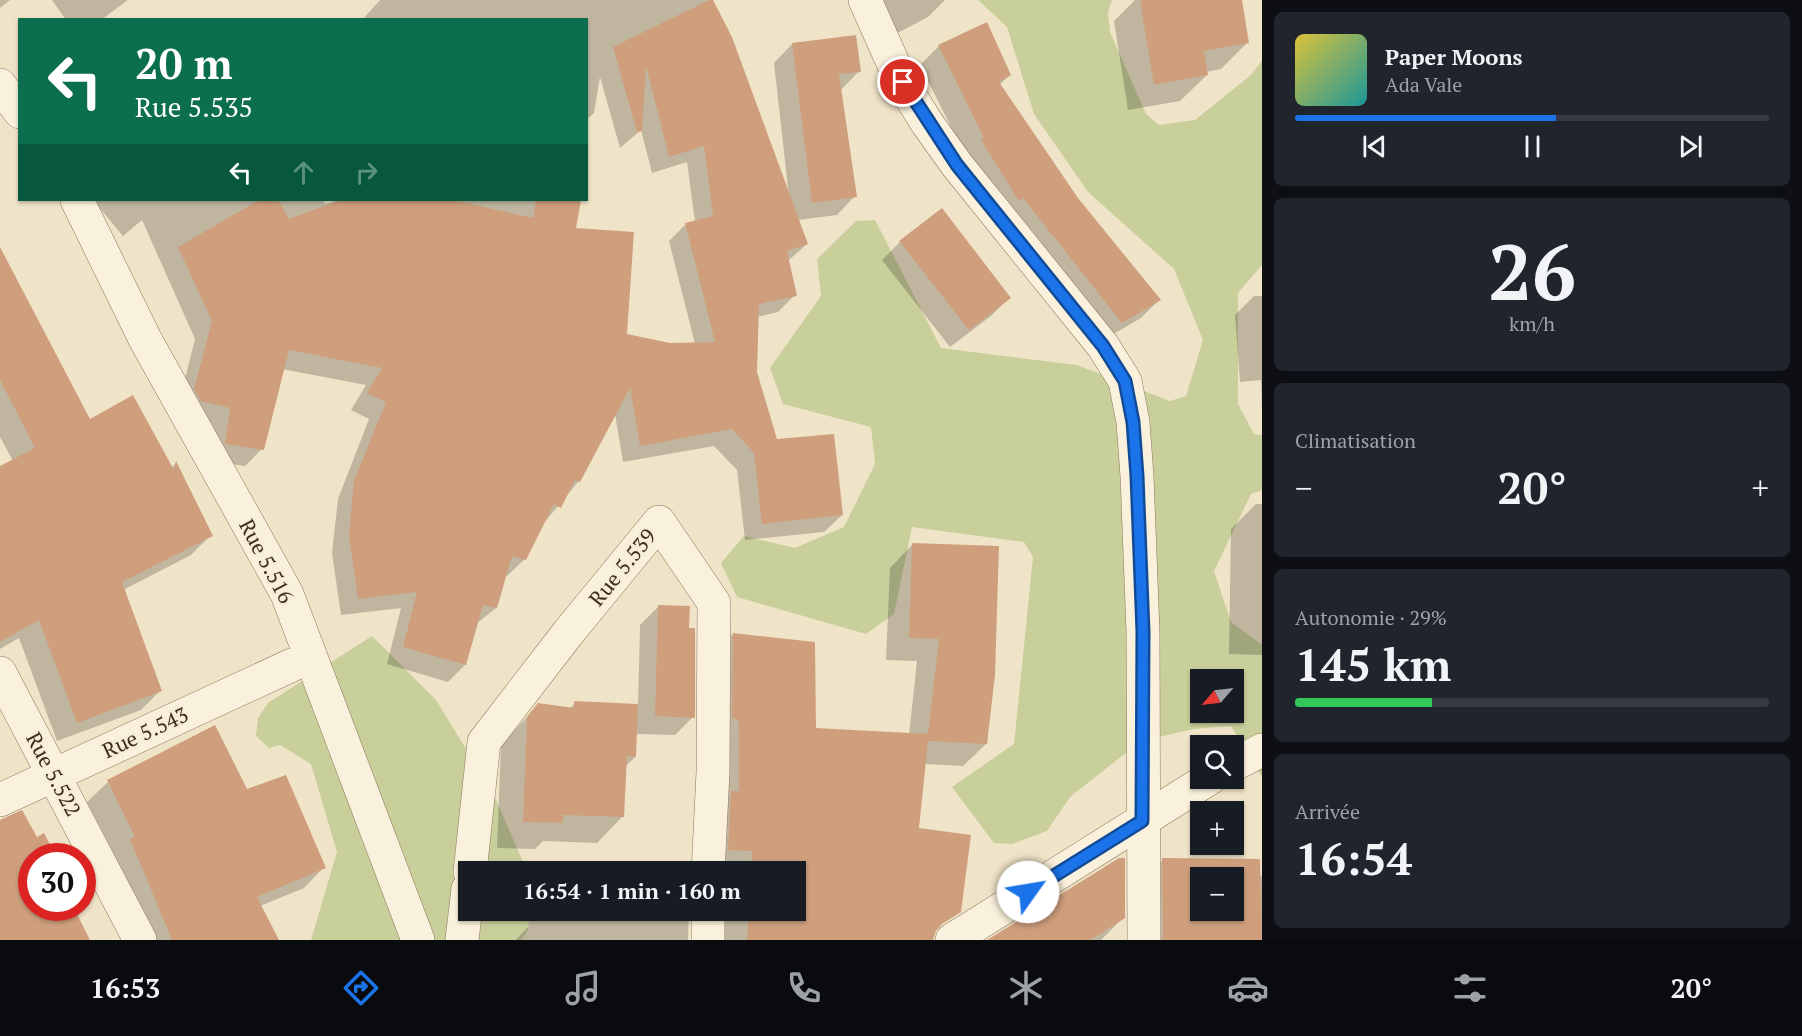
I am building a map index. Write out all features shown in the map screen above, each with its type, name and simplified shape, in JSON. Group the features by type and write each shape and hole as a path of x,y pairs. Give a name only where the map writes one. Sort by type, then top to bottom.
{"street":[{"path":"865,0 903,82 927,123 957,165 1103,346 1125,381 1133,422 1137,476 1143,632 1144,940"},
{"path":"0,85 18,109"},
{"name":"Rue 5.516","path":"77,201 145,339 287,594 418,940"},
{"name":"Rue 5.539","path":"471,861 484,742 568,633 659,522 714,603 713,772 709,861"},
{"name":"Rue 5.543","path":"0,800 54,773 292,665"},
{"name":"Rue 5.522","path":"0,673 140,940"},
{"path":"1244,759 1262,750"},
{"path":"952,940 1193,789"},
{"path":"462,940 464,921"},
{"path":"708,921 708,940"}],"green space":[{"path":"978,0 1112,0 1108,12 1110,32 1146,114 1159,125 1195,120 1251,75 1262,61 1262,265 1238,293 1238,404 1254,434 1262,435 1262,490 1251,494 1214,571 1231,622 1262,645 1262,777 1244,747 1244,735 1236,735 1231,726 1194,729 1141,741 1070,797 1047,831 1012,844 994,843 952,787 1014,744 1033,557 1024,542 912,527 894,614 866,634 737,597 721,563 744,536 795,548 844,527 875,464 871,427 783,404 770,368 821,296 817,259 856,221 875,220 941,348 1077,365 1170,401 1186,396 1203,340 1174,269 1088,192 1034,114 1007,27"},
{"path":"372,636 436,700 493,793 523,861 458,861 458,921 528,921 528,930 521,940 311,940 337,852 311,764 280,745 269,748 256,736 258,718 268,703"}],"building":[{"path":"709,0 713,0 732,37 808,244 787,251 797,296 759,304 757,372 777,439 834,434 843,515 762,524 754,453 732,429 640,446 630,388 580,482 575,480 561,508 554,504 526,560 512,556 497,608 483,605 466,665 403,647 417,592 358,599 349,535 354,481 386,402 367,393 382,368 289,350 264,450 225,444 230,408 201,401 194,389 212,321 178,247 257,201 279,201 289,219 338,201 457,201 533,218 536,201 581,201 576,228 634,232 627,334 670,343 715,342 685,223 713,216 704,146 669,157 646,66 642,131 637,132 613,47"},
{"path":"1140,0 1242,0 1249,43 1204,51 1208,75 1154,85"},
{"path":"987,22 1011,75 999,82 1078,198 1161,300 1122,323 1023,198 1019,201 981,140 984,138 938,45"},
{"path":"856,35 861,72 839,74 857,197 812,203 792,43"},
{"path":"942,208 1011,298 969,330 899,241"},
{"path":"0,247 90,419 133,395 174,470 176,461 213,536 122,582 162,691 77,723 39,620 0,642 0,466 35,448 0,380"},
{"path":"912,543 999,546 995,675 987,744 928,741 919,828 971,835 961,912 942,924 933,940 747,940 748,921 806,921 806,861 752,861 752,851 728,850 731,791 739,791 739,727 738,719 732,719 733,633 815,642 816,728 928,734 939,639 909,638"},
{"path":"658,605 690,606 689,628 695,628 695,718 655,716"},
{"path":"574,701 638,704 636,757 627,756 624,817 563,815 563,823 523,822 527,717 538,703 574,708"},
{"path":"215,725 247,789 286,775 326,868 257,897 279,940 172,940 130,839 135,837 107,780"},
{"path":"22,810 37,837 44,833 49,843 18,843 18,921 80,921 90,940 0,940 0,820"},
{"path":"1119,858 1125,858 1125,918 1090,940 987,940"},
{"path":"1162,858 1260,859 1262,940 1163,940"}],"route":[{"path":"903,82 927,123 957,165 1103,346 1125,381 1133,422 1143,632 1142,821 1028,892"}]}
